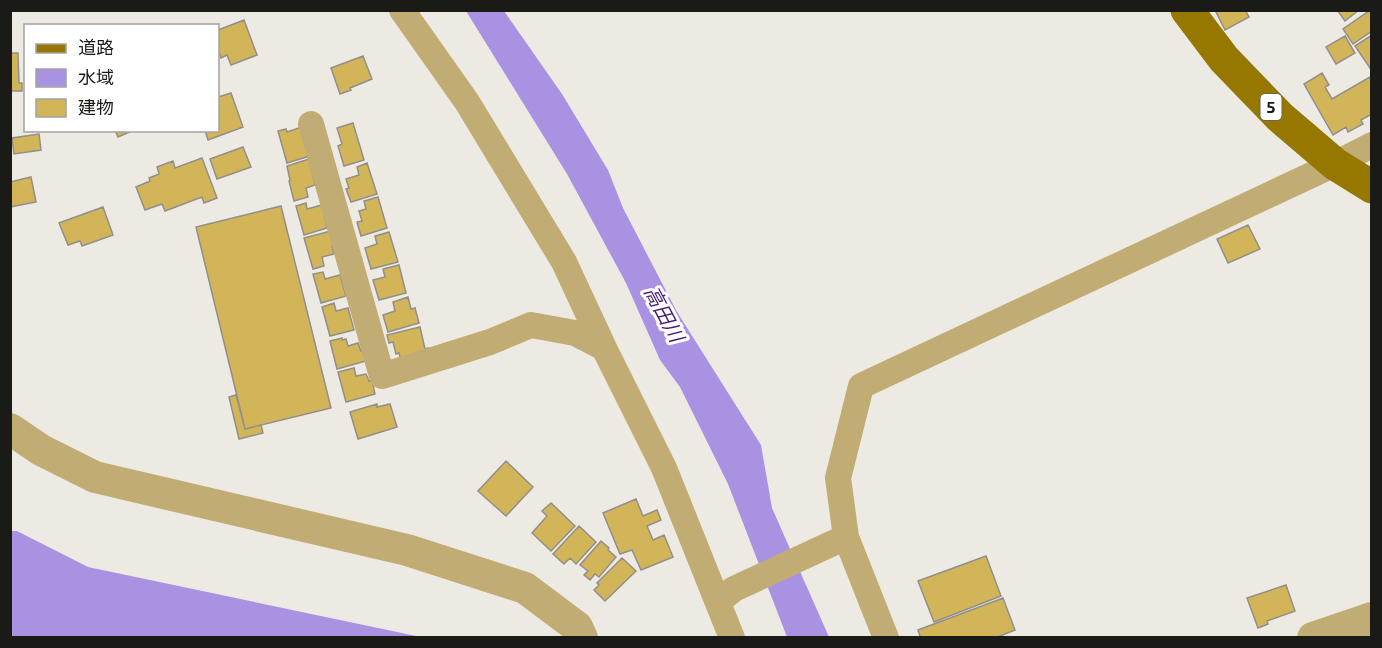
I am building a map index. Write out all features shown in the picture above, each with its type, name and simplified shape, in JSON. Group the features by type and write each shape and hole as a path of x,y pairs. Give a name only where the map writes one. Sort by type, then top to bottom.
{"main road":[{"name":"5","path":"1187,10 1224,59 1280,117 1335,164 1371,186"}],"street":[{"path":"402,10 467,102 564,262 604,348 727,595 732,638"},
{"path":"311,124 382,376 490,342 531,325 574,333 604,348"},
{"path":"886,638 837,541 838,478 861,386 1371,145"},
{"path":"10,429 41,450 95,477 407,550 525,588 577,627 582,638"},
{"path":"727,595 837,541"},
{"path":"1313,638 1371,618"}],"water":[{"name":"高田川","path":"466,11 504,11 562,94 608,170 623,208 677,312 761,445 772,508 829,637 787,637 728,484 680,387 660,360 626,283 567,174"},
{"path":"11,531 17,531 88,567 421,637 11,637"}],"building":[{"path":"1215,10 1245,10 1249,17 1225,30"},
{"path":"1337,10 1359,10 1345,21"},
{"path":"1369,11 1372,14 1372,31 1353,44 1343,29"},
{"path":"244,20 257,55 231,65 227,55 221,58 219,30"},
{"path":"1372,35 1372,67 1370,68 1355,46"},
{"path":"1345,36 1355,53 1336,64 1326,47"},
{"path":"10,53 18,53 19,83 22,83 22,91 10,91"},
{"path":"363,56 372,79 340,94 331,68"},
{"path":"1322,73 1329,85 1325,87 1332,99 1370,77 1372,79 1372,114 1361,120 1363,124 1348,132 1346,127 1333,135 1304,84"},
{"path":"231,93 243,127 208,140 206,132 219,132 219,97"},
{"path":"353,123 364,160 344,166 338,146 342,144 337,128"},
{"path":"302,127 310,156 287,163 278,131 286,129 287,132"},
{"path":"116,132 129,132 118,137"},
{"path":"39,134 41,150 14,154 12,138"},
{"path":"243,147 251,167 217,179 210,159"},
{"path":"202,158 217,198 204,203 202,197 165,211 162,204 145,210 136,187 159,174 157,167 173,161 175,168"},
{"path":"309,159 315,185 306,188 308,197 294,201 287,166"},
{"path":"367,163 377,194 351,202 346,189 349,188 346,179 359,175 357,167"},
{"path":"31,177 36,202 10,207 10,182"},
{"path":"378,197 387,228 361,236 357,222 362,221 359,211 366,209 364,201"},
{"path":"306,203 307,209 322,205 327,228 304,235 296,206"},
{"path":"281,206 331,408 245,429 196,227"},
{"path":"103,207 113,235 82,246 80,241 68,245 59,223"},
{"path":"1248,225 1260,249 1228,263 1217,239"},
{"path":"331,231 335,246 332,247 334,254 322,257 324,266 313,269 304,238"},
{"path":"389,232 398,262 371,269 365,248 377,244 375,236"},
{"path":"399,265 406,293 379,300 373,280 385,277 383,269"},
{"path":"323,272 325,279 340,275 346,296 321,303 313,274"},
{"path":"408,297 411,309 415,308 419,323 388,332 383,315 395,311 393,302"},
{"path":"334,303 336,311 348,308 354,330 330,336 322,307"},
{"path":"420,327 425,349 428,348 430,354 401,361 399,353 396,354 393,342 389,343 387,335"},
{"path":"342,338 342,340 346,339 348,346 358,343 366,361 337,369 330,341"},
{"path":"354,368 356,376 366,374 369,381 372,380 375,394 346,402 338,372"},
{"path":"236,395 245,429 261,425 263,433 239,439 229,397"},
{"path":"377,404 377,407 390,404 397,427 358,439 350,412"},
{"path":"506,461 533,487 506,516 478,491"},
{"path":"636,499 643,516 657,510 661,520 647,526 653,540 664,535 673,557 641,570 632,550 620,554 603,513"},
{"path":"551,503 575,526 551,551 532,533 547,516 542,511"},
{"path":"579,526 596,542 576,564 570,558 564,564 553,554"},
{"path":"601,541 616,557 599,577 595,574 590,580 584,575 588,571 580,565"},
{"path":"986,556 1001,596 934,622 918,581"},
{"path":"622,558 636,571 605,601 594,590 599,585 597,583"},
{"path":"1286,585 1295,611 1267,621 1268,624 1258,628 1247,598"},
{"path":"1003,598 1015,630 995,638 915,638 920,636 918,630"}]}
